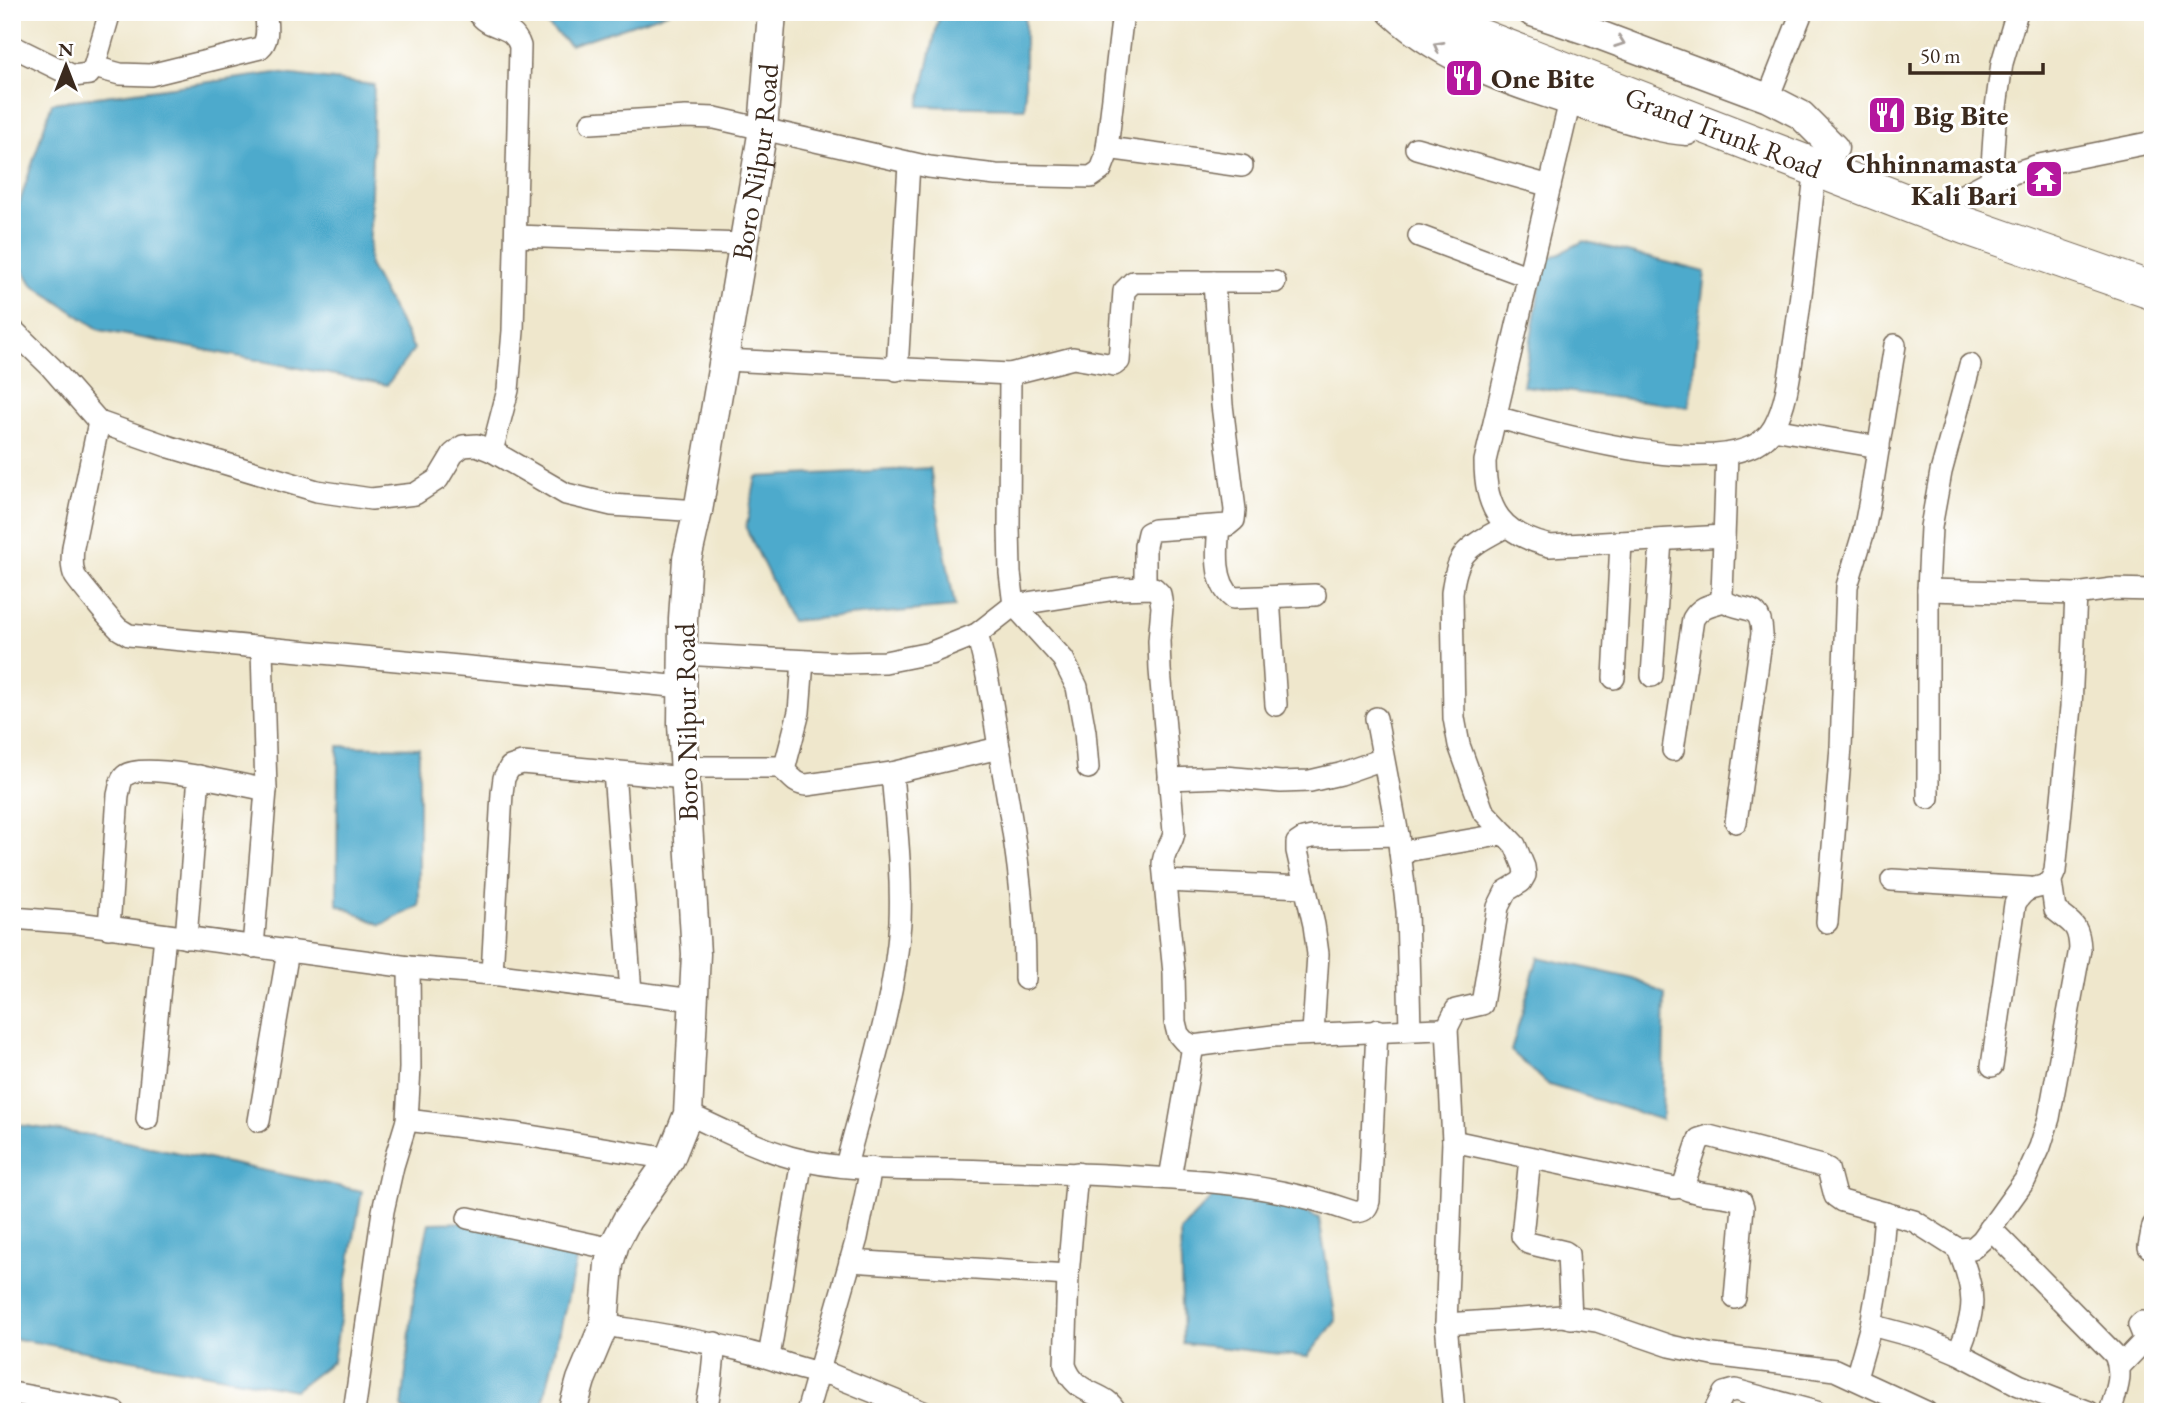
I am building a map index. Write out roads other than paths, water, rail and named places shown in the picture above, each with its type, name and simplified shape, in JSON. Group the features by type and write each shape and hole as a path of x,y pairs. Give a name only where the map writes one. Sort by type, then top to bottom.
{"highway":[{"name":"Grand Trunk Road","path":"1415,12 1736,135 1825,157 1959,197 2153,270"},
{"name":"Grand Trunk Road","path":"1479,12 1825,157 1966,226 2153,291"}],"street":[{"path":"12,46 73,76 89,75 94,67 110,12"},
{"path":"94,67 120,74 150,75 260,48 266,38 266,12"},
{"path":"478,12 485,22 511,31 520,46 513,331 508,390 492,451"},
{"name":"Boro Nilpur Road","path":"572,1412 581,1380 604,1325 609,1264 613,1249 626,1220 670,1159 688,1114 696,954 682,724 683,619 687,559 698,511 762,129 772,12"},
{"path":"590,123 686,117 715,118 909,164 996,175 1091,177 1101,170 1107,148 1123,12"},
{"path":"1392,12 1412,32 1441,48 1486,69 1570,101 1677,130 1736,135"},
{"path":"1496,417 1587,442 1624,449 1727,455 1754,447 1773,429 1788,385 1825,157 1801,115 1768,98 1532,12"},
{"path":"1768,98 1802,12"},
{"path":"1991,180 2002,63 2017,12"},
{"path":"1570,101 1485,461 1485,486 1492,506 1505,527 1530,541 1550,546 1724,536"},
{"path":"1959,197 1991,180 2039,165 2153,142"},
{"path":"1107,148 1242,166"},
{"path":"1416,148 1550,186"},
{"path":"897,370 909,164"},
{"path":"516,236 743,243"},
{"path":"1419,236 1529,276"},
{"path":"724,360 1010,374 1073,358 1114,365 1119,361 1121,350 1124,291 1126,286 1133,282 1275,282"},
{"path":"1145,587 1144,546 1147,533 1154,530 1228,525 1234,520 1213,282"},
{"path":"12,329 51,366 99,422 170,447 317,491 371,499 415,494 438,479 453,454 463,446 477,445 566,494 612,505 698,511"},
{"path":"1827,922 1841,747 1847,586 1864,531 1895,345"},
{"path":"1928,798 1928,590 1931,527 1941,472 1970,365"},
{"path":"1010,374 1009,526 1014,605 1063,659 1077,688 1088,768"},
{"path":"99,422 73,547 72,565 75,578 119,629 129,635 683,688"},
{"path":"1773,429 1879,447"},
{"path":"1727,455 1722,594 1724,601 1759,614 1762,621 1736,822"},
{"path":"1219,526 1216,550 1225,592 1233,597 1315,595"},
{"path":"1454,1412 1446,1324 1453,1141 1447,1028 1456,1010 1482,1004 1498,907 1506,891 1521,882 1525,875 1515,845 1483,811 1459,745 1454,718 1451,593 1459,559 1471,546 1505,527"},
{"path":"1653,676 1661,540"},
{"path":"1614,678 1621,542"},
{"path":"683,654 803,661 885,662 930,653 977,634 1014,605 1061,596 1154,588 1160,594 1162,607 1160,670 1174,832 1173,840 1163,858 1178,1034 1193,1046 1313,1033 1447,1028"},
{"path":"1928,590 2076,594 2112,589 2153,590"},
{"path":"1681,1187 1699,1139 1709,1136 1822,1166 1828,1169 1832,1176 1835,1196 1842,1201 1914,1221 1958,1249 1973,1248 1982,1240 2025,1180 2049,1118 2079,964 2080,935 2074,924 2055,910 2051,882 2055,871 2071,707 2076,594"},
{"path":"1269,597 1276,705"},
{"path":"1673,750 1693,619 1698,610 1724,601"},
{"path":"977,634 989,679 1021,878 1026,943 1025,979"},
{"path":"253,947 266,790 262,649"},
{"path":"784,769 799,712 803,661"},
{"path":"1376,718 1399,843 1407,911 1410,1029"},
{"path":"492,974 502,793 504,778 510,766 522,763 614,772 685,773 771,766 784,769 799,785 891,773 999,748"},
{"path":"1169,779 1224,777 1281,782 1310,781 1383,759"},
{"path":"109,928 121,782 125,775 136,771 199,776 266,790"},
{"path":"614,772 631,992"},
{"path":"846,1166 883,1020 900,924 901,871 891,773"},
{"path":"147,1119 199,776"},
{"path":"1313,1033 1318,954 1297,843 1303,839 1399,843 1505,834"},
{"path":"1892,880 2029,888 2051,882"},
{"path":"1165,881 1305,887"},
{"path":"1992,1066 2015,904 2021,893 2029,888"},
{"path":"12,918 693,1000"},
{"path":"259,1121 288,951"},
{"path":"354,1412 383,1211 407,1120 410,1068 409,967"},
{"path":"688,1114 759,1147 802,1160 871,1168 1077,1173 1232,1182 1286,1191 1354,1212 1362,1212 1367,1209 1377,1030"},
{"path":"1170,1178 1193,1046"},
{"path":"407,1120 518,1134 670,1159"},
{"path":"1453,1141 1667,1188 1681,1187 1704,1195 1741,1201 1743,1207 1735,1298"},
{"path":"1530,1158 1522,1236 1528,1243 1568,1255 1571,1318"},
{"path":"769,1357 802,1160"},
{"path":"807,1412 850,1261 871,1168"},
{"path":"1077,1173 1068,1275 1065,1365 1069,1377 1080,1388 1108,1401 1116,1412"},
{"path":"1856,1378 1871,1325 1880,1274 1885,1213"},
{"path":"468,1218 613,1249"},
{"path":"1990,1228 2115,1355 2120,1366 2120,1379 2110,1412"},
{"path":"1958,1249 1973,1292 1973,1311 1958,1353"},
{"path":"850,1261 1068,1275"},
{"path":"1446,1324 1519,1318 1597,1321 1670,1346 1713,1355 1835,1370 1926,1412"},
{"path":"2120,1366 2145,1340 2139,1325 2142,1322 2153,1323"},
{"path":"604,1325 715,1343 769,1357 818,1374 832,1376 923,1412"},
{"path":"1871,1325 1927,1340 1958,1353 2040,1403 2089,1412"},
{"path":"706,1412 715,1343"},
{"path":"1714,1412 1724,1393 1735,1390 1816,1412"},
{"path":"12,1393 115,1412"}],"water":[{"path":"533,12 670,12 570,45"},
{"path":"940,12 1010,12 1025,15 1025,108 919,106"},
{"path":"276,73 374,85 369,265 414,349 387,385 100,330 32,284 12,252 12,226 52,103"},
{"path":"1584,241 1705,272 1689,407 1523,386 1544,261"},
{"path":"930,468 955,607 791,621 746,528 756,477"},
{"path":"338,746 419,748 419,906 381,925 337,904"},
{"path":"1538,957 1634,979 1665,994 1662,1120 1549,1085 1511,1051"},
{"path":"12,1124 103,1137 362,1191 333,1361 295,1390 12,1338"},
{"path":"1220,1189 1280,1200 1319,1218 1336,1321 1307,1357 1183,1343 1180,1231"},
{"path":"471,1222 578,1253 541,1412 411,1412 402,1409 414,1293 429,1223"}],"place":[{"name":"One Bite","path":"1464,78"},
{"name":"Big Bite","path":"1887,115"},
{"name":"Chhinnamasta Kali Bari","path":"2044,179"}]}
